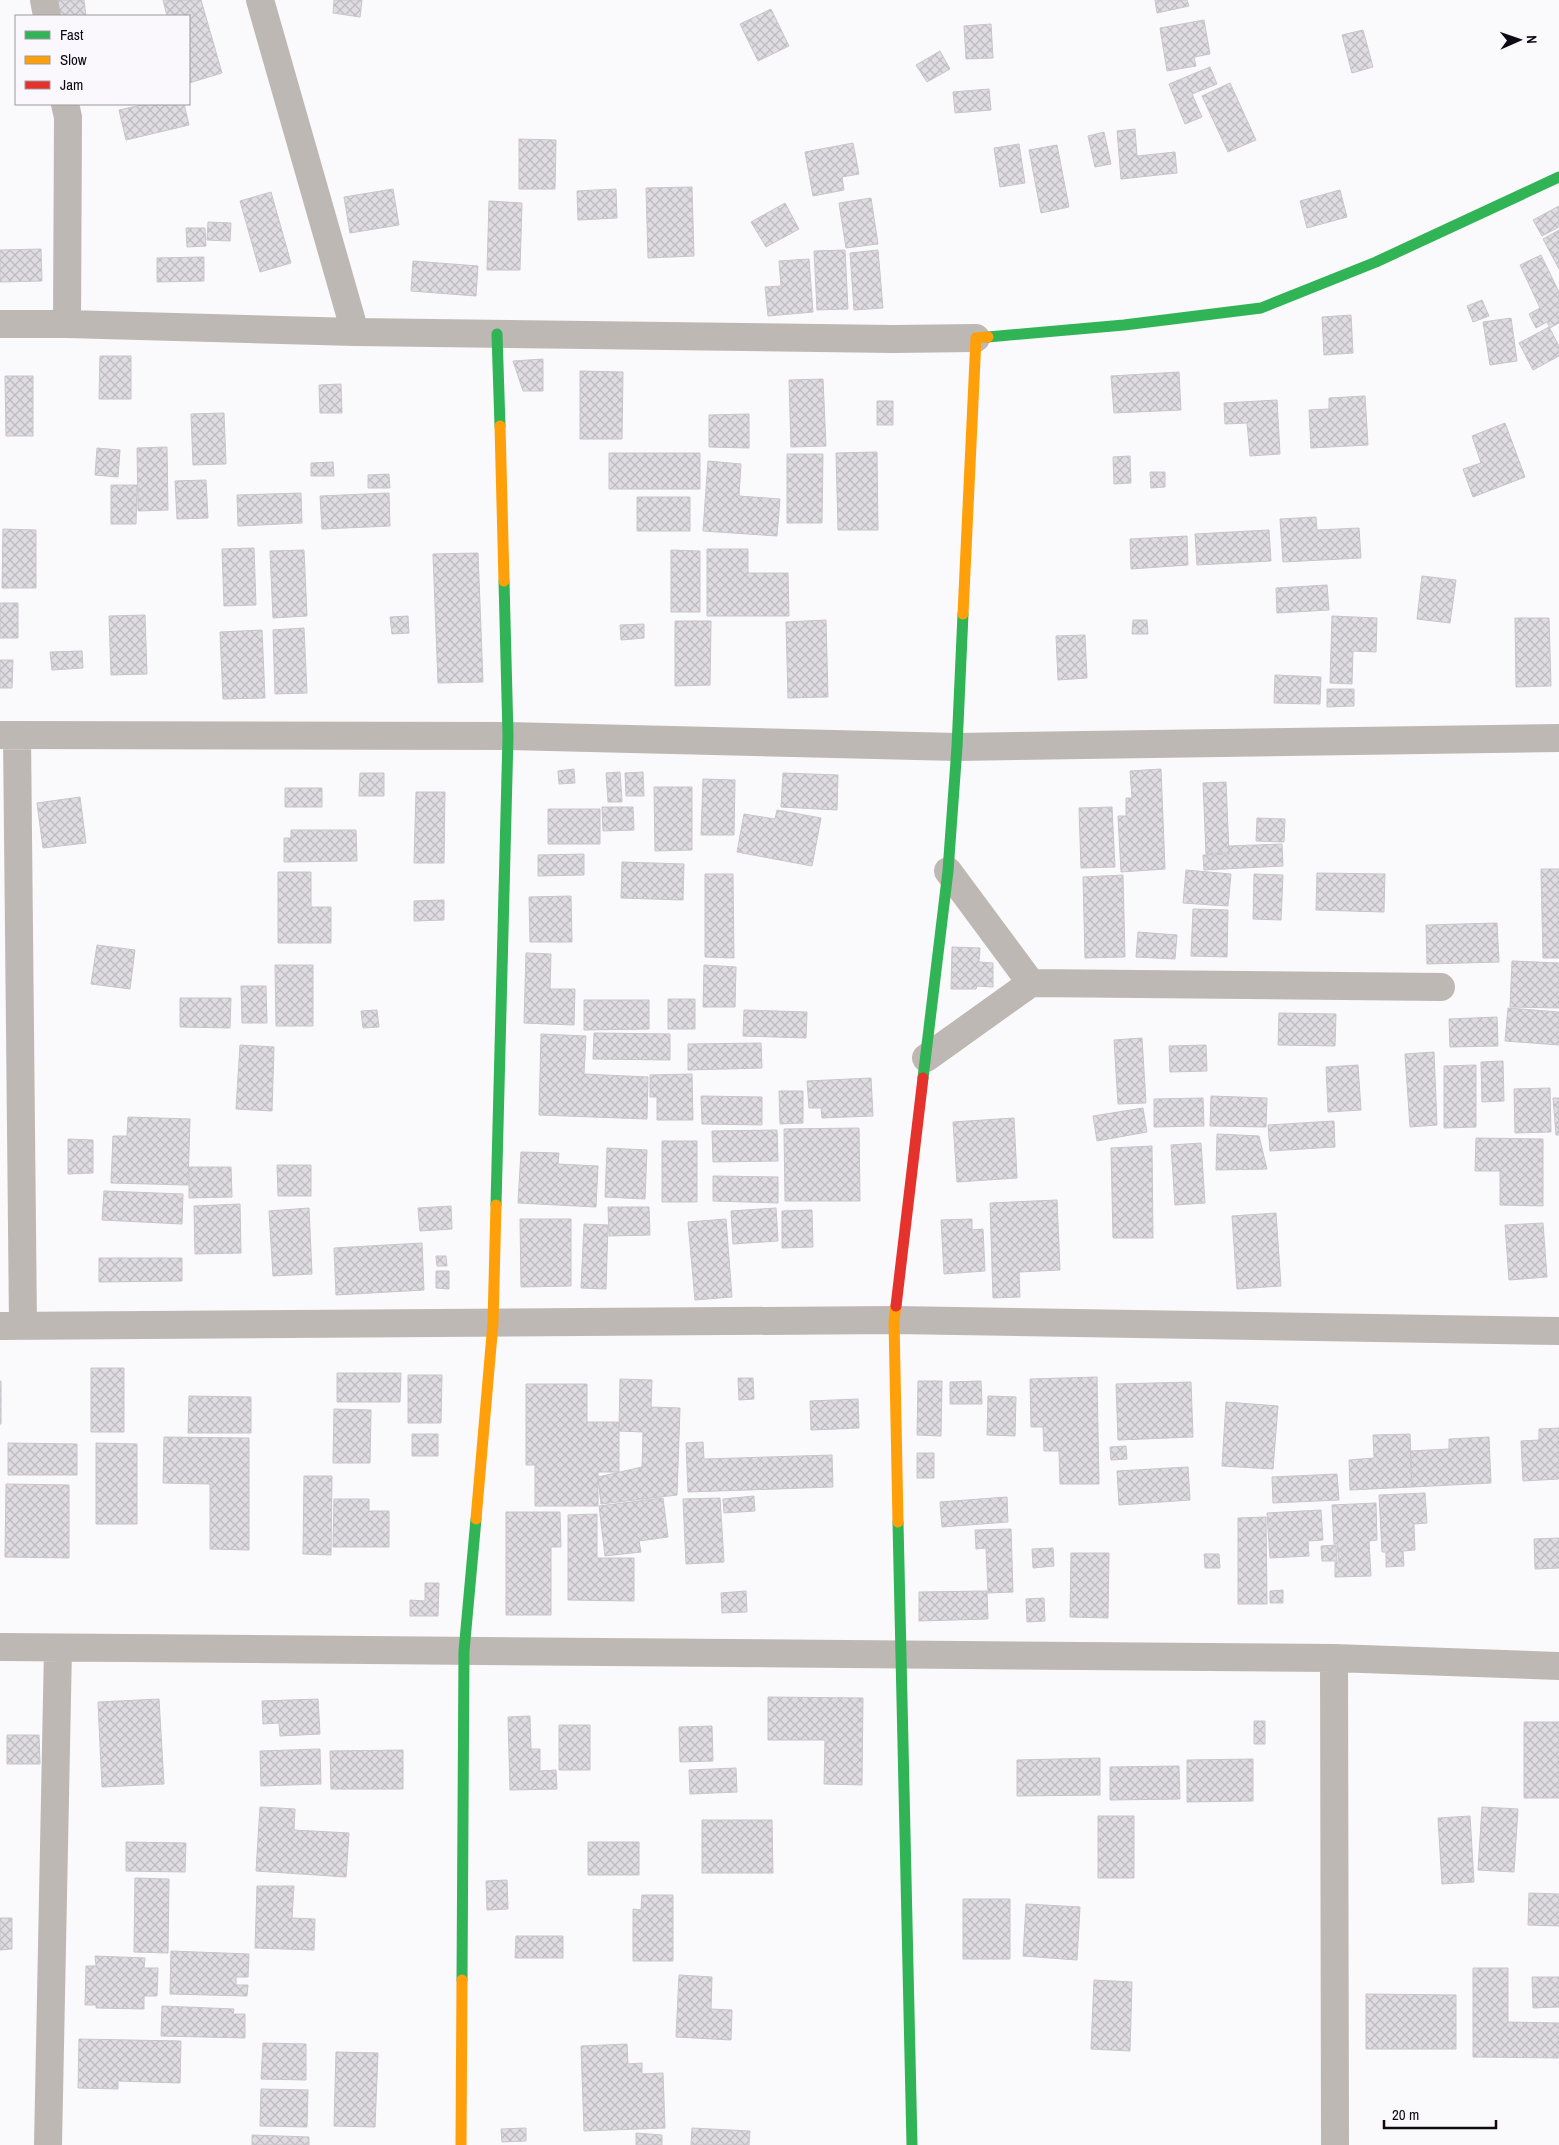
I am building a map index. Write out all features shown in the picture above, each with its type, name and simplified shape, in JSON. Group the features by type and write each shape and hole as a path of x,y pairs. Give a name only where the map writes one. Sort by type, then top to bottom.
{"street":[{"path":"44,0 47,15"},
{"path":"260,0 355,332"},
{"path":"65,105 68,117 67,324"},
{"path":"0,324 67,324 355,332 892,339 976,338 1124,325 1261,308 1376,262 1559,177"},
{"path":"461,2145 464,1651 493,1323 508,736 496,334"},
{"path":"912,2145 894,1320 948,872 957,747 976,338"},
{"path":"1559,738 957,747 508,736 8,735 12,1326 894,1320 1559,1331"},
{"path":"948,872 1031,983"},
{"path":"926,1058 1031,983 1441,988"},
{"path":"0,1647 1334,1658 1559,1666"},
{"path":"48,2145 58,1648"},
{"path":"1334,1658 1335,2145"}],"building":[{"path":"52,0 84,0 86,15 54,15"},
{"path":"163,0 201,0 222,73 190,83 190,15 167,15"},
{"path":"334,0 362,0 360,17 333,13"},
{"path":"1155,0 1187,0 1189,6 1157,13"},
{"path":"771,9 789,46 758,61 740,24"},
{"path":"1204,20 1210,54 1194,57 1196,66 1167,71 1160,28"},
{"path":"991,24 993,58 966,59 964,26"},
{"path":"1363,30 1373,67 1352,73 1342,35"},
{"path":"940,51 950,69 927,82 916,65"},
{"path":"1210,67 1217,84 1192,94 1202,117 1185,124 1169,84"},
{"path":"1230,83 1256,140 1228,152 1202,96"},
{"path":"989,89 991,110 955,113 953,92"},
{"path":"142,105 184,105 189,125 126,140 119,110"},
{"path":"1135,129 1137,156 1175,152 1177,173 1121,179 1117,131"},
{"path":"1104,132 1111,164 1095,167 1088,136"},
{"path":"519,139 556,140 555,189 519,189"},
{"path":"853,143 859,174 842,177 844,190 813,196 805,152"},
{"path":"1019,144 1025,183 1000,187 994,148"},
{"path":"1057,145 1069,207 1041,213 1029,150"},
{"path":"692,187 694,256 648,258 646,188"},
{"path":"393,189 399,225 350,233 344,197"},
{"path":"616,189 617,218 578,220 577,191"},
{"path":"1340,190 1347,217 1307,228 1300,201"},
{"path":"271,192 291,263 260,272 240,201"},
{"path":"871,198 878,244 846,248 839,203"},
{"path":"489,201 522,203 520,270 487,270"},
{"path":"785,203 799,229 766,247 751,222"},
{"path":"1559,206 1559,227 1542,236 1533,220"},
{"path":"208,222 231,223 230,241 207,240"},
{"path":"186,228 205,228 206,246 187,247"},
{"path":"1559,230 1559,269 1543,239"},
{"path":"41,249 42,281 0,282 0,250"},
{"path":"845,250 848,309 817,310 814,251"},
{"path":"878,250 883,308 854,310 850,253"},
{"path":"1541,255 1559,292 1559,323 1550,328 1547,322 1536,328 1529,314 1540,308 1520,265"},
{"path":"204,257 204,281 157,282 157,258"},
{"path":"809,259 813,312 768,316 765,287 781,286 779,261"},
{"path":"413,261 478,266 476,296 411,291"},
{"path":"1482,300 1489,316 1473,322 1467,306"},
{"path":"1351,315 1353,353 1324,355 1322,317"},
{"path":"1511,318 1517,361 1490,365 1483,322"},
{"path":"1549,327 1559,346 1559,356 1533,370 1519,343"},
{"path":"100,356 131,356 131,399 99,399"},
{"path":"543,359 543,391 523,391 513,361"},
{"path":"580,371 623,372 622,439 580,439"},
{"path":"1179,372 1181,410 1114,413 1111,376"},
{"path":"5,376 33,376 33,436 6,436"},
{"path":"823,379 826,446 791,447 789,380"},
{"path":"341,384 342,413 320,413 319,385"},
{"path":"1365,396 1368,445 1311,448 1309,410 1329,409 1329,398"},
{"path":"1277,400 1280,454 1250,456 1247,423 1225,424 1224,403"},
{"path":"877,401 893,401 893,425 877,425"},
{"path":"224,413 226,464 193,465 191,414"},
{"path":"749,414 749,448 709,447 709,415"},
{"path":"1505,423 1525,477 1473,497 1463,469 1481,463 1472,436"},
{"path":"167,447 168,510 138,511 137,448"},
{"path":"97,448 120,450 118,477 95,475"},
{"path":"877,452 878,530 838,530 836,453"},
{"path":"609,453 700,453 700,489 609,489"},
{"path":"787,454 823,454 822,523 787,523"},
{"path":"1130,456 1131,483 1114,484 1113,457"},
{"path":"708,461 741,464 739,496 780,499 777,536 703,531"},
{"path":"333,462 334,476 311,476 311,463"},
{"path":"1150,472 1165,472 1165,487 1151,488"},
{"path":"389,474 390,488 368,488 368,475"},
{"path":"206,480 208,518 177,519 175,481"},
{"path":"111,485 137,485 136,524 111,524"},
{"path":"301,493 302,523 238,526 237,495"},
{"path":"389,493 390,526 322,529 320,496"},
{"path":"637,497 690,497 690,531 637,531"},
{"path":"1316,517 1317,530 1359,528 1361,558 1283,562 1280,519"},
{"path":"3,529 36,530 36,588 2,588"},
{"path":"1269,530 1271,561 1197,565 1195,534"},
{"path":"1187,536 1188,565 1131,569 1130,539"},
{"path":"254,548 256,605 224,606 222,549"},
{"path":"707,549 748,549 748,573 788,573 789,616 707,616"},
{"path":"304,550 307,616 273,618 270,551"},
{"path":"671,550 700,551 700,612 671,612"},
{"path":"478,553 483,682 438,683 433,554"},
{"path":"1422,576 1456,580 1450,623 1417,619"},
{"path":"1327,585 1329,610 1277,613 1276,588"},
{"path":"0,603 18,603 18,638 0,638"},
{"path":"145,615 147,674 111,675 109,616"},
{"path":"408,616 409,633 392,634 390,617"},
{"path":"1332,616 1377,618 1376,652 1353,651 1352,684 1330,683"},
{"path":"1515,618 1549,618 1551,686 1516,687"},
{"path":"826,620 828,697 788,698 786,622"},
{"path":"1133,620 1147,620 1148,634 1132,634"},
{"path":"675,621 711,621 710,685 675,686"},
{"path":"644,624 644,638 621,640 620,625"},
{"path":"304,628 307,693 275,694 273,630"},
{"path":"262,630 265,698 223,699 220,632"},
{"path":"1085,635 1087,678 1058,680 1056,636"},
{"path":"82,651 83,668 52,670 50,652"},
{"path":"0,660 13,660 12,688 0,688"},
{"path":"1275,675 1321,677 1320,704 1274,703"},
{"path":"1327,689 1354,689 1354,706 1327,707"},
{"path":"574,769 575,783 559,784 558,771"},
{"path":"1161,769 1165,869 1121,872 1118,816 1126,816 1126,798 1132,798 1130,771"},
{"path":"620,772 622,802 608,802 606,773"},
{"path":"643,772 644,796 626,796 625,773"},
{"path":"360,773 384,773 384,796 359,796"},
{"path":"783,773 838,775 837,810 781,807"},
{"path":"703,779 735,780 734,835 701,835"},
{"path":"1226,782 1229,853 1206,854 1203,783"},
{"path":"654,787 692,787 692,850 655,851"},
{"path":"285,788 322,788 322,807 285,807"},
{"path":"416,792 445,792 444,863 414,863"},
{"path":"80,797 86,843 43,848 37,803"},
{"path":"602,807 633,807 634,830 603,831"},
{"path":"1112,807 1115,867 1081,868 1079,808"},
{"path":"548,809 600,809 600,844 548,844"},
{"path":"777,810 821,818 812,866 737,852 744,814 775,819"},
{"path":"1257,818 1285,819 1284,842 1256,841"},
{"path":"291,830 356,830 357,861 284,862 284,838 291,838"},
{"path":"1282,844 1283,866 1204,870 1203,855 1229,854 1229,846"},
{"path":"584,854 584,875 538,876 538,855"},
{"path":"622,862 684,864 683,900 621,898"},
{"path":"1541,869 1559,869 1559,958 1543,958"},
{"path":"1186,870 1231,874 1228,906 1183,903"},
{"path":"278,872 311,872 311,907 331,907 331,943 278,943"},
{"path":"1317,873 1385,874 1384,912 1316,910"},
{"path":"705,874 733,874 734,958 705,957"},
{"path":"1254,874 1283,875 1281,920 1253,919"},
{"path":"1123,875 1125,957 1085,958 1083,877"},
{"path":"571,896 572,942 530,942 529,897"},
{"path":"444,900 444,920 414,921 414,901"},
{"path":"1193,909 1228,910 1227,957 1191,956"},
{"path":"1497,923 1499,962 1427,964 1426,925"},
{"path":"1138,932 1177,935 1175,959 1136,957"},
{"path":"97,945 135,950 130,989 91,984"},
{"path":"952,947 980,948 979,962 993,963 993,987 977,986 976,989 951,989"},
{"path":"526,953 551,954 550,989 575,989 574,1025 524,1023"},
{"path":"1512,961 1559,963 1559,1008 1510,1007"},
{"path":"275,965 313,965 313,1026 276,1026"},
{"path":"704,965 736,967 735,1007 703,1007"},
{"path":"241,986 266,986 267,1023 242,1023"},
{"path":"180,998 231,998 230,1028 180,1027"},
{"path":"668,999 695,999 695,1029 668,1029"},
{"path":"584,1000 649,1000 649,1029 584,1030"},
{"path":"1508,1008 1559,1012 1559,1045 1505,1041"},
{"path":"377,1010 379,1027 363,1028 361,1011"},
{"path":"744,1010 807,1012 806,1038 743,1036"},
{"path":"1279,1013 1336,1014 1335,1046 1278,1045"},
{"path":"1497,1017 1498,1046 1450,1047 1449,1019"},
{"path":"594,1033 670,1034 670,1060 593,1059"},
{"path":"541,1034 586,1036 584,1074 648,1077 647,1119 539,1115"},
{"path":"1142,1038 1146,1103 1118,1104 1114,1040"},
{"path":"761,1043 762,1068 688,1070 688,1044"},
{"path":"240,1045 274,1047 272,1111 236,1109"},
{"path":"1206,1045 1207,1071 1170,1072 1169,1046"},
{"path":"1434,1052 1437,1125 1410,1127 1405,1054"},
{"path":"1503,1061 1504,1101 1482,1102 1481,1062"},
{"path":"1358,1065 1361,1110 1328,1112 1326,1067"},
{"path":"1476,1065 1476,1127 1444,1128 1444,1066"},
{"path":"692,1074 693,1120 657,1120 657,1097 650,1097 650,1075"},
{"path":"871,1078 873,1116 822,1118 821,1108 809,1108 807,1081"},
{"path":"1550,1088 1551,1132 1515,1133 1514,1089"},
{"path":"779,1091 803,1091 803,1123 780,1124"},
{"path":"701,1096 762,1097 762,1125 702,1124"},
{"path":"1211,1096 1267,1098 1266,1127 1210,1126"},
{"path":"1203,1098 1204,1126 1154,1127 1154,1099"},
{"path":"1553,1098 1559,1098 1559,1135 1556,1135"},
{"path":"1143,1108 1147,1132 1097,1141 1093,1116"},
{"path":"128,1117 190,1119 188,1185 111,1183 113,1136 127,1136"},
{"path":"1014,1118 1017,1178 957,1182 953,1122"},
{"path":"1334,1121 1335,1147 1270,1151 1268,1125"},
{"path":"859,1128 860,1201 785,1201 784,1129"},
{"path":"777,1130 778,1161 713,1162 712,1131"},
{"path":"1217,1134 1259,1136 1267,1169 1216,1170"},
{"path":"1476,1138 1543,1139 1543,1206 1500,1205 1500,1171 1475,1171"},
{"path":"68,1139 93,1140 93,1173 68,1174"},
{"path":"662,1141 697,1141 697,1202 662,1202"},
{"path":"1201,1143 1205,1203 1175,1205 1171,1145"},
{"path":"1152,1146 1153,1238 1113,1238 1111,1148"},
{"path":"607,1148 647,1150 645,1199 605,1197"},
{"path":"521,1152 559,1153 558,1164 598,1166 596,1207 518,1203"},
{"path":"277,1165 311,1165 311,1196 278,1196"},
{"path":"189,1167 231,1167 232,1197 189,1198"},
{"path":"713,1176 778,1177 778,1203 713,1201"},
{"path":"104,1191 183,1194 182,1224 102,1220"},
{"path":"1057,1200 1060,1270 1019,1272 1020,1297 993,1298 990,1203"},
{"path":"240,1204 241,1253 195,1254 194,1206"},
{"path":"451,1206 452,1229 420,1231 418,1208"},
{"path":"608,1207 649,1207 650,1235 609,1236"},
{"path":"309,1208 312,1274 273,1276 269,1211"},
{"path":"776,1208 778,1241 733,1244 731,1211"},
{"path":"812,1210 813,1247 782,1248 782,1211"},
{"path":"1276,1213 1281,1286 1237,1289 1232,1216"},
{"path":"520,1219 571,1219 571,1286 521,1287"},
{"path":"726,1219 732,1297 695,1300 688,1222"},
{"path":"972,1219 972,1230 983,1229 985,1271 944,1274 941,1220"},
{"path":"1543,1223 1547,1277 1509,1280 1505,1225"},
{"path":"584,1224 608,1225 606,1289 581,1288"},
{"path":"422,1243 424,1290 336,1295 334,1248"},
{"path":"436,1256 446,1256 447,1266 437,1266"},
{"path":"99,1258 182,1258 182,1281 99,1282"},
{"path":"436,1271 449,1271 449,1289 436,1288"},
{"path":"91,1368 124,1368 124,1432 91,1432"},
{"path":"337,1373 401,1373 400,1402 337,1402"},
{"path":"408,1375 442,1375 441,1423 408,1423"},
{"path":"1097,1377 1099,1484 1060,1484 1059,1451 1044,1451 1043,1427 1031,1427 1030,1379"},
{"path":"738,1378 753,1378 754,1399 739,1400"},
{"path":"620,1379 652,1380 651,1407 680,1408 677,1495 601,1504 598,1477 642,1467 643,1432 619,1431"},
{"path":"1,1381 1,1424 0,1424"},
{"path":"918,1381 942,1381 941,1436 917,1435"},
{"path":"981,1381 982,1404 950,1404 950,1382"},
{"path":"1191,1382 1193,1437 1118,1440 1116,1384"},
{"path":"526,1384 587,1384 587,1422 619,1422 619,1472 598,1472 598,1506 535,1506 535,1465 526,1465"},
{"path":"189,1396 251,1397 251,1433 188,1433"},
{"path":"988,1396 1016,1397 1015,1436 987,1435"},
{"path":"858,1399 859,1428 811,1430 810,1401"},
{"path":"1226,1402 1278,1406 1273,1469 1222,1466"},
{"path":"334,1409 371,1410 370,1463 333,1463"},
{"path":"1559,1428 1559,1479 1523,1481 1521,1441 1539,1440 1539,1429"},
{"path":"412,1434 438,1434 438,1456 412,1456"},
{"path":"1410,1434 1412,1487 1350,1490 1349,1460 1374,1458 1373,1435"},
{"path":"164,1437 249,1438 249,1550 210,1549 210,1484 163,1483"},
{"path":"1489,1437 1491,1483 1412,1487 1410,1451 1449,1449 1449,1439"},
{"path":"703,1442 704,1459 832,1455 833,1487 688,1492 686,1443"},
{"path":"8,1443 77,1444 77,1475 8,1475"},
{"path":"96,1443 137,1444 137,1524 96,1524"},
{"path":"1126,1446 1127,1459 1111,1460 1110,1447"},
{"path":"917,1453 934,1453 934,1478 917,1478"},
{"path":"1188,1467 1190,1500 1119,1505 1117,1471"},
{"path":"1337,1474 1339,1500 1273,1503 1272,1477"},
{"path":"304,1476 332,1476 331,1555 303,1554"},
{"path":"6,1484 69,1485 69,1558 5,1557"},
{"path":"1425,1493 1427,1523 1414,1524 1415,1550 1403,1551 1404,1566 1386,1567 1386,1552 1382,1552 1379,1495"},
{"path":"754,1496 755,1511 724,1513 723,1499"},
{"path":"1007,1497 1008,1522 942,1527 940,1502"},
{"path":"663,1498 668,1537 639,1541 641,1552 605,1556 599,1506"},
{"path":"720,1498 724,1562 686,1564 683,1499"},
{"path":"334,1499 369,1499 369,1511 389,1511 389,1547 333,1547"},
{"path":"1376,1503 1377,1540 1369,1541 1371,1576 1335,1577 1335,1562 1339,1562 1337,1544 1334,1544 1332,1505"},
{"path":"1321,1510 1323,1540 1308,1541 1309,1556 1270,1558 1267,1513"},
{"path":"506,1512 560,1512 561,1547 551,1547 551,1615 506,1615"},
{"path":"597,1514 597,1558 634,1558 634,1601 568,1600 568,1515"},
{"path":"1266,1517 1267,1604 1238,1604 1238,1518"},
{"path":"1011,1529 1013,1592 988,1593 986,1548 976,1549 975,1530"},
{"path":"1559,1538 1559,1568 1535,1569 1534,1539"},
{"path":"1336,1545 1337,1561 1322,1561 1321,1546"},
{"path":"1053,1548 1054,1566 1033,1568 1032,1549"},
{"path":"1071,1553 1109,1553 1108,1618 1070,1617"},
{"path":"1204,1554 1219,1554 1220,1568 1205,1568"},
{"path":"425,1583 439,1583 438,1616 410,1616 410,1600 425,1601"},
{"path":"1283,1590 1283,1603 1270,1603 1270,1591"},
{"path":"746,1591 747,1612 722,1613 721,1593"},
{"path":"987,1591 988,1619 919,1621 919,1592"},
{"path":"1044,1598 1045,1621 1027,1622 1026,1599"},
{"path":"768,1697 863,1698 862,1785 824,1784 825,1740 768,1740"},
{"path":"159,1699 164,1784 102,1787 98,1702"},
{"path":"318,1699 320,1734 280,1736 279,1723 263,1724 262,1701"},
{"path":"530,1716 531,1749 540,1749 540,1771 556,1770 557,1789 510,1790 508,1717"},
{"path":"1254,1721 1265,1721 1265,1744 1254,1744"},
{"path":"1524,1722 1559,1722 1559,1798 1524,1798"},
{"path":"559,1725 590,1725 590,1770 559,1770"},
{"path":"712,1726 713,1761 680,1762 679,1727"},
{"path":"7,1735 39,1735 40,1764 7,1764"},
{"path":"320,1749 321,1784 261,1786 260,1751"},
{"path":"403,1750 403,1789 331,1789 330,1751"},
{"path":"1100,1758 1100,1795 1017,1796 1017,1760"},
{"path":"1253,1759 1253,1801 1187,1802 1187,1760"},
{"path":"1179,1766 1180,1799 1110,1800 1110,1767"},
{"path":"736,1768 737,1792 690,1794 689,1770"},
{"path":"260,1807 295,1809 294,1830 349,1833 346,1877 256,1871"},
{"path":"1482,1807 1518,1809 1514,1872 1478,1870"},
{"path":"1098,1816 1134,1816 1134,1878 1098,1878"},
{"path":"1470,1816 1474,1882 1442,1884 1438,1818"},
{"path":"702,1820 772,1820 773,1873 702,1873"},
{"path":"126,1842 186,1843 185,1872 126,1871"},
{"path":"588,1842 639,1842 639,1875 588,1875"},
{"path":"135,1878 169,1879 168,1953 134,1952"},
{"path":"507,1880 508,1909 487,1910 486,1881"},
{"path":"257,1886 294,1886 292,1918 315,1919 314,1950 255,1948"},
{"path":"1529,1893 1559,1894 1559,1926 1528,1925"},
{"path":"642,1895 673,1895 673,1961 633,1961 633,1909 641,1910"},
{"path":"963,1899 1010,1899 1010,1959 963,1959"},
{"path":"1026,1904 1080,1907 1077,1960 1023,1956"},
{"path":"0,1918 12,1918 12,1949 0,1950"},
{"path":"516,1936 563,1936 563,1958 515,1958"},
{"path":"171,1951 249,1954 248,1977 236,1977 236,1985 248,1985 247,1996 170,1994"},
{"path":"95,1956 145,1958 144,1968 158,1968 157,1996 144,1996 144,2009 96,2008 96,2005 85,2005 86,1966 96,1966"},
{"path":"1473,1968 1508,1968 1508,2022 1559,2023 1559,2058 1473,2057"},
{"path":"679,1975 712,1977 711,2009 732,2010 731,2040 676,2037"},
{"path":"1532,1977 1559,1977 1559,2007 1533,2008"},
{"path":"1094,1980 1132,1982 1130,2051 1091,2049"},
{"path":"1366,1994 1456,1995 1456,2049 1366,2049"},
{"path":"162,2006 234,2009 233,2014 245,2014 245,2038 161,2036"},
{"path":"79,2039 181,2041 180,2083 118,2081 118,2089 78,2088"},
{"path":"263,2043 306,2044 306,2080 261,2079"},
{"path":"627,2044 628,2064 642,2063 642,2074 663,2073 665,2128 584,2131 581,2046"},
{"path":"336,2052 378,2053 375,2127 334,2126"},
{"path":"261,2089 308,2090 307,2127 260,2126"},
{"path":"526,2128 526,2141 502,2142 501,2129"},
{"path":"692,2128 750,2131 749,2145 691,2145"},
{"path":"636,2133 662,2135 662,2145 636,2145"},
{"path":"252,2135 309,2137 309,2145 252,2145"}],"traffic: fast":[{"path":"988,337 1124,325 1261,308 1376,262 1559,177"},
{"path":"497,334 500,426"},
{"path":"496,1205 508,736 504,581"},
{"path":"923,1078 948,871 957,747 963,614"},
{"path":"462,1980 464,1651 476,1519"},
{"path":"898,1522 912,2145"}],"traffic: slow":[{"path":"963,614 976,338 988,337"},
{"path":"500,426 504,581"},
{"path":"476,1519 493,1323 496,1205"},
{"path":"896,1306 894,1320 898,1522"},
{"path":"461,2145 462,1980"}],"traffic: jam":[{"path":"896,1306 923,1078"}]}
